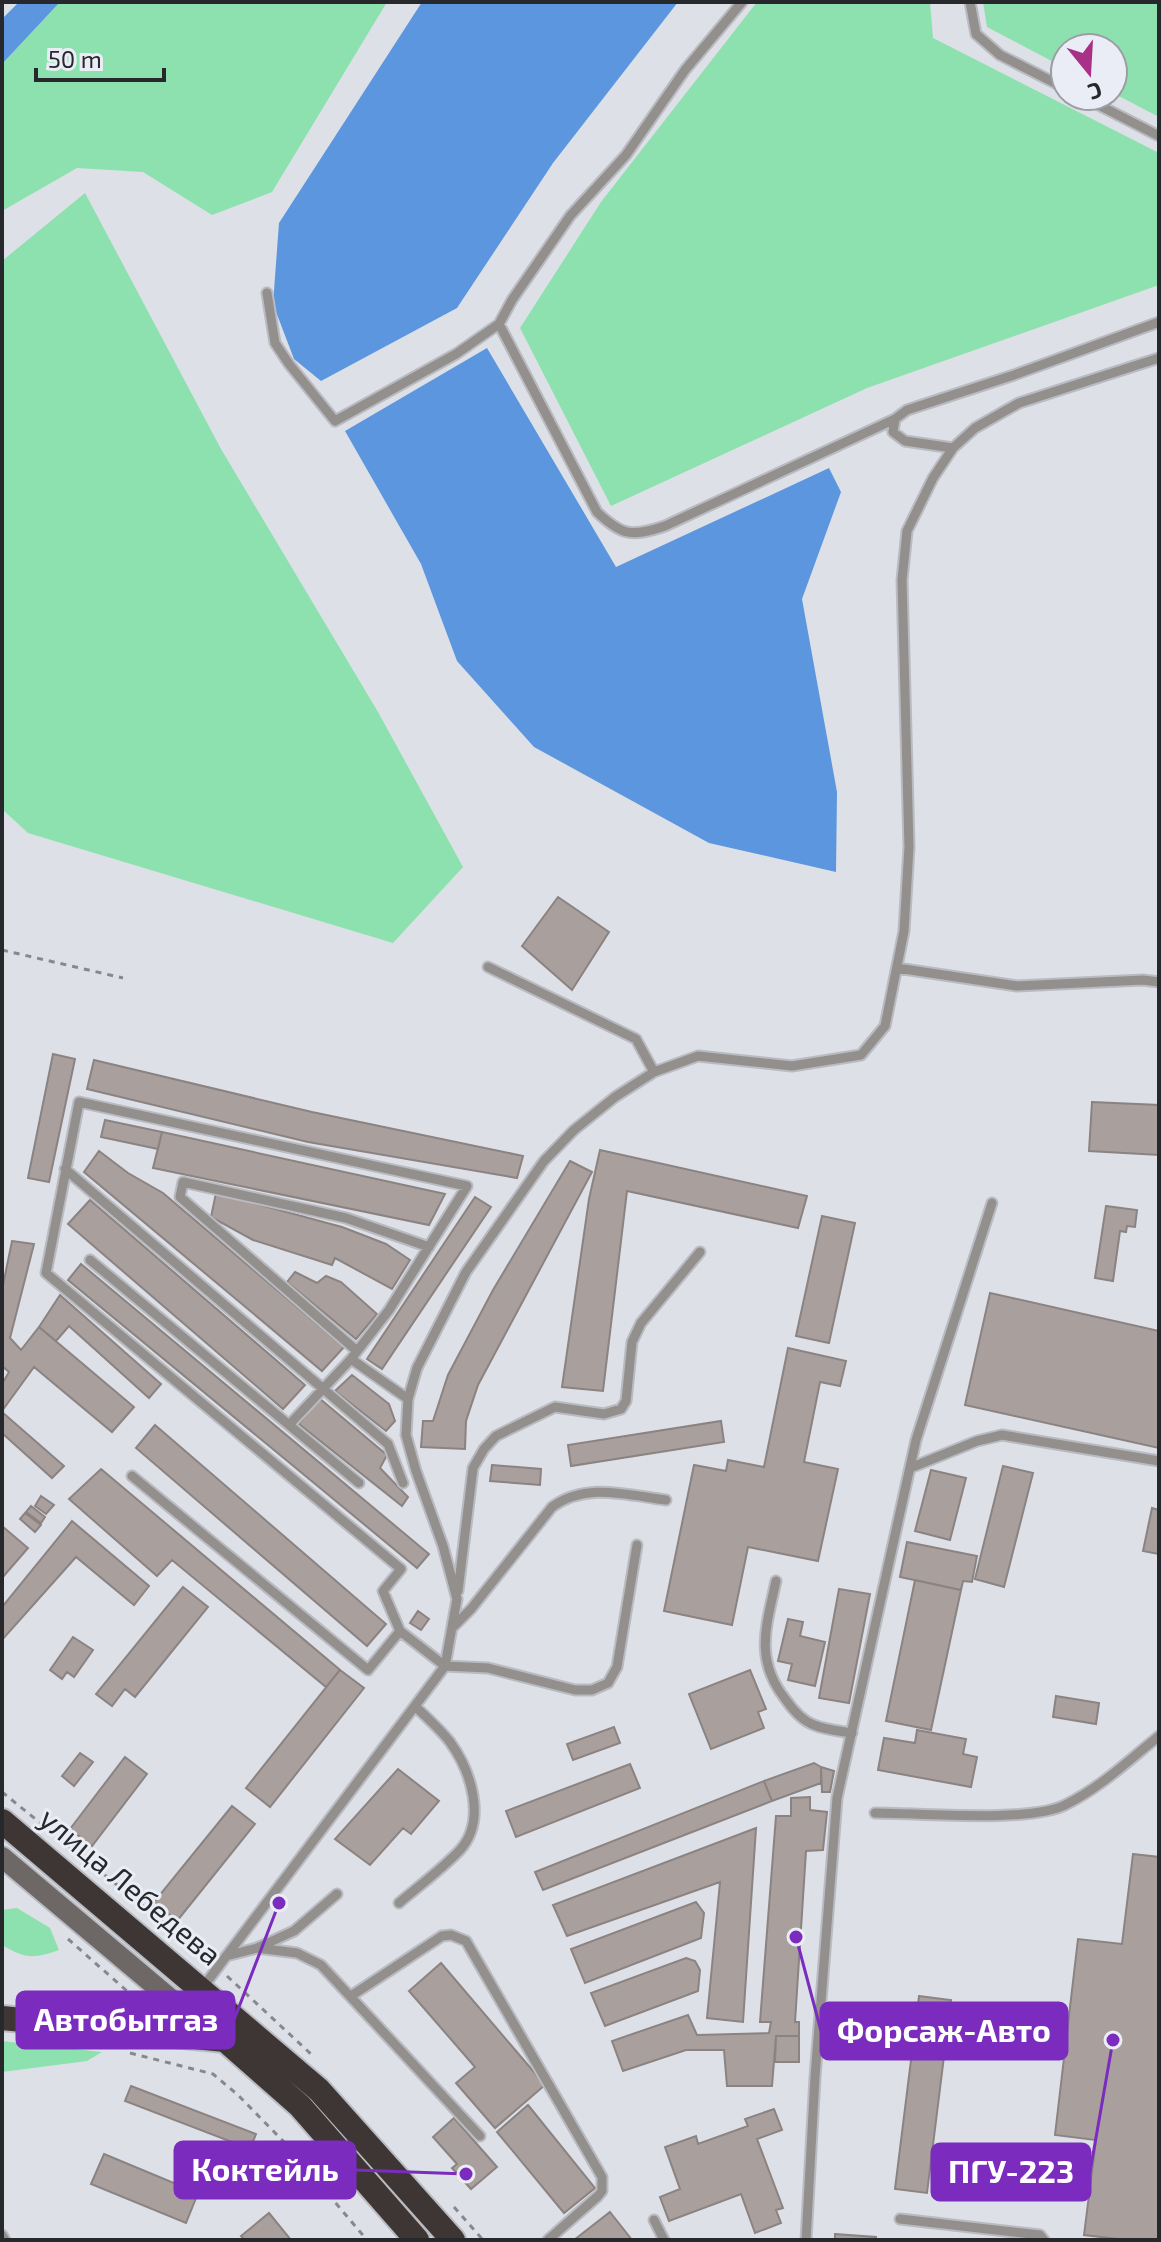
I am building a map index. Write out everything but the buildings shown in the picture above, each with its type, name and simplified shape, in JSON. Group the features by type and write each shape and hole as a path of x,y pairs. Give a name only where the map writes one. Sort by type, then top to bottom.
{"highway":[{"name":"улица Лебедева","path":"2,1821 319,2090 453,2240"},
{"path":"2,2018 225,2040"},
{"name":"улица Лебедева","path":"225,2040 300,2106 417,2240"}],"main road":[{"name":"улица Лебедева","path":"2,1857 185,2011 225,2040"}],"lane":[{"path":"267,293 275,343 335,421 456,354 499,324 570,216 626,155 685,70 742,2"},
{"path":"970,2 976,34 1000,55 1049,80"},
{"path":"1112,112 1159,136"},
{"path":"499,324 597,512 613,527 639,535 679,520 895,419 907,410 1159,322"},
{"path":"457,1599 406,1435 408,1399 417,1368 466,1272 544,1161 574,1130 615,1097 654,1072 698,1056 792,1066 861,1055 885,1026 904,931 909,847 902,580 907,531 933,478 953,448 975,428 1019,403 1159,358"},
{"path":"895,419 893,432 905,441 953,448"},
{"path":"488,967 636,1039 654,1072"},
{"path":"897,968 1017,986 1159,982"},
{"path":"289,1425 354,1355 389,1310 467,1186 79,1102 46,1273 401,1569 383,1591 400,1631 445,1666 488,1668 575,1690 592,1690 608,1683 617,1667 637,1545"},
{"path":"65,1169 388,1444 403,1483"},
{"path":"408,1399 354,1355 180,1197 183,1182 346,1218 429,1247"},
{"path":"806,2240 815,2077 837,1798 916,1440 992,1203"},
{"path":"185,2011 445,1666 457,1599 473,1468 484,1449 496,1436 555,1407 604,1414 621,1409 626,1401 632,1342 641,1323 700,1252"},
{"path":"90,1260 359,1483"},
{"path":"910,1468 977,1441 1002,1435 1159,1461"},
{"path":"132,1476 368,1670 400,1631"},
{"path":"452,1628 471,1609 552,1507 563,1499 591,1491 666,1500"},
{"path":"776,1581 764,1641 766,1663 776,1688 792,1707 814,1725 852,1733"},
{"path":"399,1903 461,1849 476,1811 472,1790 459,1757 449,1741 416,1707"},
{"path":"875,1813 1018,1815 1062,1807 1094,1789 1159,1736"},
{"path":"226,1956 257,1948 294,1931 337,1894"},
{"path":"351,1996 442,1936 451,1935 466,1941 602,2177 602,2191 598,2196 548,2240"},
{"path":"257,1948 297,1953 321,1965 480,2136"},
{"path":"900,2219 1040,2235 1044,2240"},
{"path":"654,2220 664,2240"},
{"path":"2,2235 5,2240"}],"path":[{"path":"2,950 123,978"},
{"path":"2,1792 219,1967"},
{"path":"155,2015 132,2012 125,2051 213,2074 284,2142 367,2240"}],"green space":[{"path":"60,2 387,2 272,192 212,215 143,172 77,168 2,211 2,64"},
{"path":"757,2 930,2 933,38 1049,97 1049,112 1078,112 1159,153 1159,285 867,388 611,506 520,328 601,202"},
{"path":"983,2 1159,2 1159,117 1129,101 1129,32 1049,32 1049,60 987,27"},
{"path":"85,193 221,449 378,712 463,867 393,943 28,833 2,809 2,261"},
{"path":"17,1908 50,1928 59,1950 30,1956 2,1945 2,1910"},
{"path":"2,2041 102,2052 87,2061 2,2072"}],"water":[{"path":"19,2 60,2 2,64 2,19"},
{"path":"422,2 678,2 553,163 457,308 321,381 294,359 273,304 279,223"},
{"path":"487,348 616,567 829,468 841,492 802,599 837,792 836,872 709,843 534,747 457,661 421,564 345,431"}],"place":[{"name":"Автобытгаз","path":"279,1903"},
{"name":"Форсаж-Авто","path":"796,1937"},
{"name":"ПГУ-223","path":"1113,2040"},
{"name":"Коктейль","path":"466,2174"}]}
